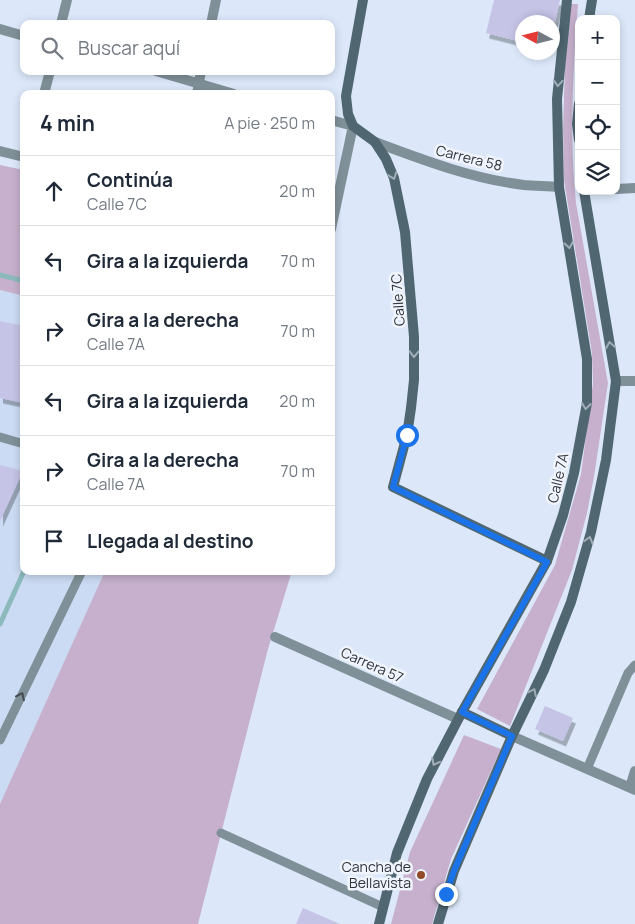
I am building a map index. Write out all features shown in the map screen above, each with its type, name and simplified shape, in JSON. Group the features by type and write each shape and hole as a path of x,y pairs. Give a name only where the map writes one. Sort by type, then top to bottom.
{"street":[{"path":"62,20 67,0"},
{"path":"212,20 216,0"},
{"path":"335,213 353,126 348,114 346,96 363,0"},
{"name":"Calle 7A","path":"379,924 397,852 427,779 460,716 547,562 564,515 574,473 587,402 587,359 559,187 557,99 567,0"},
{"path":"590,15 592,0"},
{"path":"0,29 20,35"},
{"path":"45,90 49,75"},
{"path":"166,75 198,88 201,75"},
{"path":"335,121 353,126"},
{"name":"Calle 7C","path":"353,126 375,142 386,159 398,193 409,267 414,336 414,380 407,435 393,487 547,562"},
{"name":"Carrera 58","path":"375,142 426,161 479,176 524,185 559,187"},
{"path":"0,151 20,156"},
{"path":"620,189 635,188"},
{"path":"438,924 454,871 512,736 544,670 571,602 591,532 606,460 616,381 585,195"},
{"path":"616,381 635,381"},
{"name":"Carrera 57","path":"275,637 460,716"},
{"path":"460,716 512,736 632,789 635,771"}],"lane":[{"path":"0,437 20,443"},
{"path":"0,740 80,575"},
{"path":"587,769 628,673 635,665"},
{"path":"222,832 383,907"}],"shaded area":[{"path":"571,4 578,4 577,15 575,15 572,128 575,195 608,383 594,477 572,570 510,726 477,709 555,565 581,474 593,383 592,353 564,180 565,64"},
{"path":"0,165 20,169 20,295 0,290"},
{"path":"0,290 20,295 20,575 103,575 0,804"},
{"path":"103,575 291,575 268,649 198,924 0,924 0,804"},
{"path":"464,735 501,749 451,859 432,924 391,924 410,852"}],"building":[{"path":"494,0 560,0 557,15 515,15 515,40 486,33"},
{"path":"0,321 20,325 20,402 0,398"},
{"path":"0,465 20,470 20,478 0,521"},
{"path":"545,706 573,718 563,741 535,729"},
{"path":"303,908 340,924 296,924"}],"waterway":[{"path":"0,275 20,280"},
{"path":"0,624 22,575"}],"place":[{"name":"Cancha de Bellavista","path":"421,875"}],"route":[{"path":"407,435 393,487 547,562 462,712 512,736 446,894"}]}
